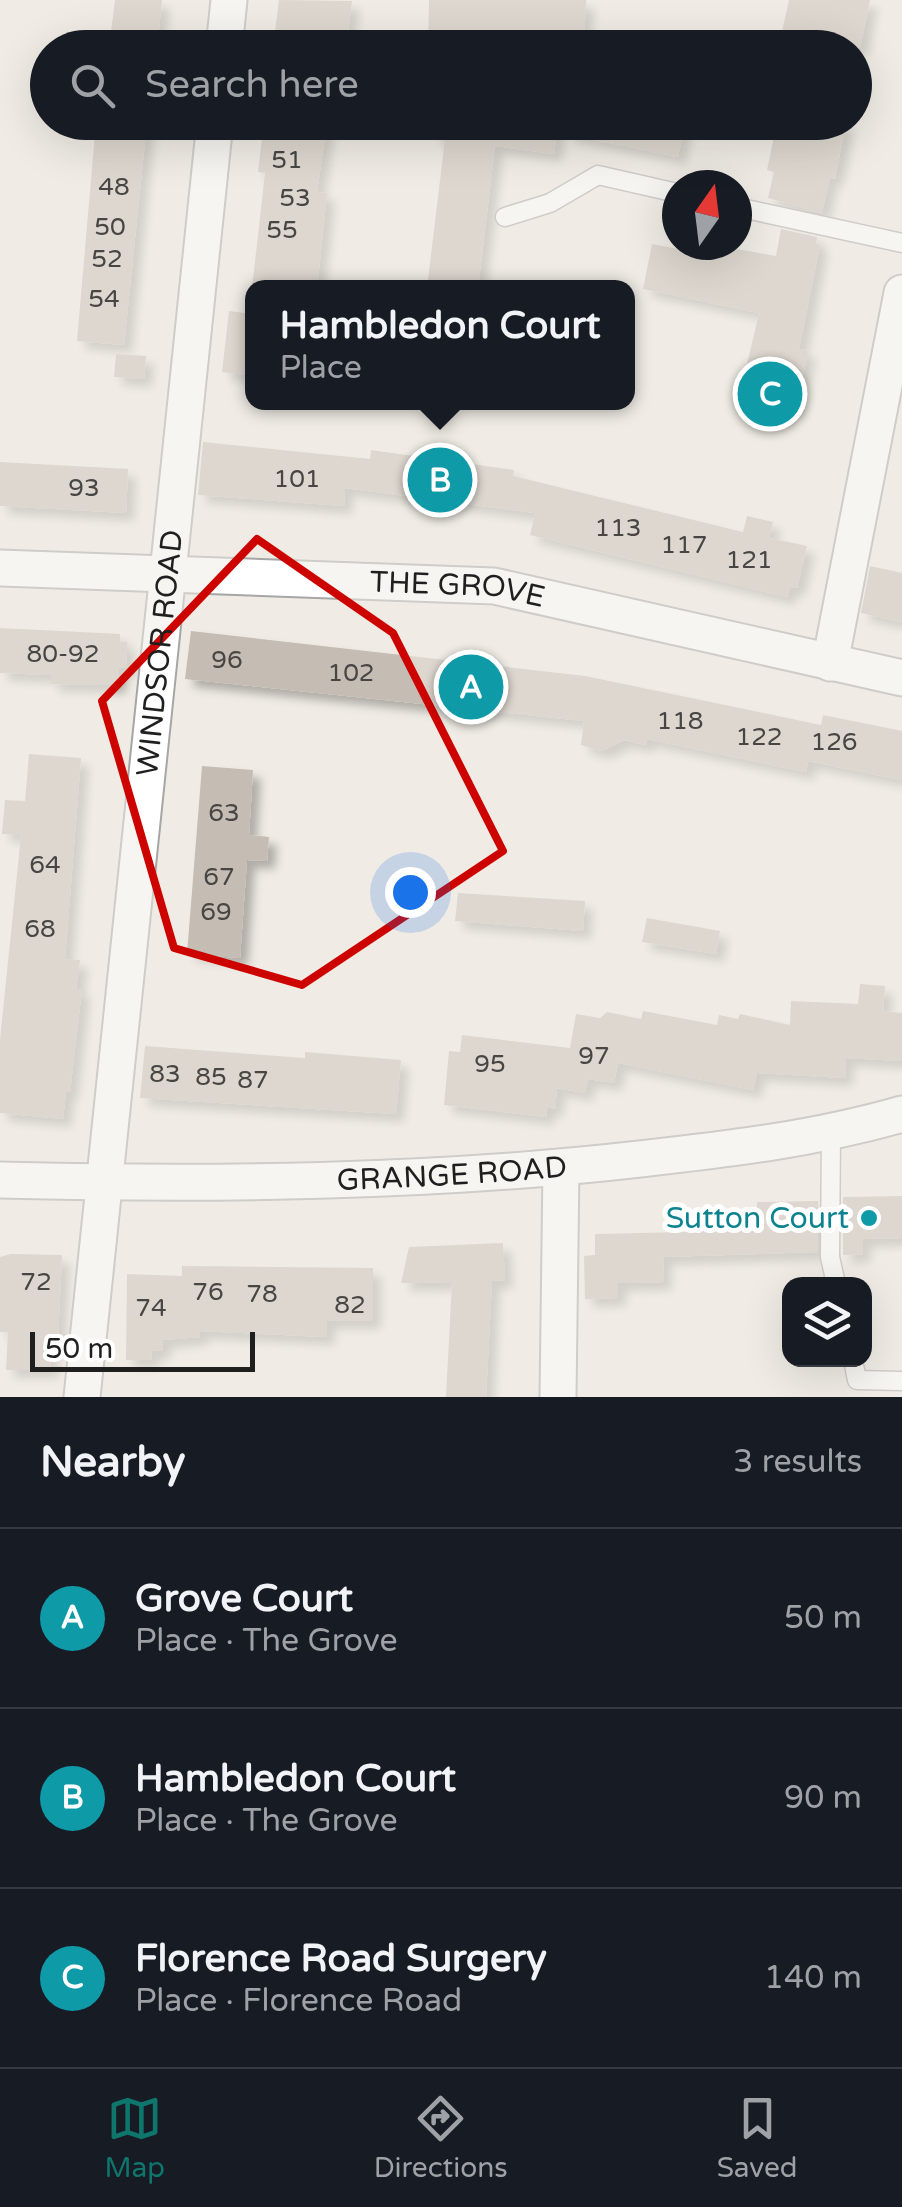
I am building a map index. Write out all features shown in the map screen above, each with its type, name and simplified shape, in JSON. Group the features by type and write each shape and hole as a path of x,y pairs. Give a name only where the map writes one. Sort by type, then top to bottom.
{"street":[{"path":"226,30 229,0"},
{"name":"WINDSOR ROAD","path":"82,1397 101,1182 214,140"},
{"path":"830,663 898,332 902,293"},
{"name":"THE GROVE","path":"0,568 494,586 902,678"},
{"name":"GRANGE ROAD","path":"0,1180 438,1176 560,1168 830,1134 902,1114"},
{"path":"558,1397 560,1168"}],"lane":[{"path":"505,217 550,203 598,175 662,190"},
{"path":"752,209 902,243"},
{"path":"830,1134 830,1257 834,1277"},
{"path":"854,1367 857,1380 902,1382"}],"highlighted area":[{"path":"257,539 393,633 503,851 302,985 174,948 102,701"}],"building":[{"path":"115,0 162,0 159,30 111,30"},
{"path":"279,0 352,1 348,30 275,30"},
{"path":"429,0 586,0 585,30 428,30"},
{"path":"789,0 870,0 864,30 782,30"},
{"path":"94,140 145,140 124,345 77,341"},
{"path":"262,140 324,140 317,192 327,193 318,280 253,280 265,173 258,172"},
{"path":"445,140 556,140 554,154 495,146 479,280 428,280"},
{"path":"595,140 681,140 678,157"},
{"path":"773,140 843,140 835,179 830,177 822,213 768,198 774,172 767,170"},
{"path":"781,229 817,237 816,244 820,245 799,349 808,351 796,410 785,408 782,418 744,410 738,403 759,313 643,289 652,244 662,246 662,260 752,260 752,252 776,256"},
{"path":"229,311 245,313 245,375 222,372"},
{"path":"116,354 146,356 144,379 114,377"},
{"path":"203,442 370,459 371,450 514,470 513,476 743,532 747,516 773,522 769,538 807,546 797,588 790,587 787,597 530,535 535,513 345,488 344,506 198,495"},
{"path":"0,462 128,469 126,513 0,506"},
{"path":"870,566 902,573 902,622 861,613"},
{"path":"0,628 120,634 120,642 127,642 126,668 119,667 118,685 51,684 51,675 0,673"},
{"path":"191,631 585,676 821,725 823,715 902,731 902,780 808,761 806,772 647,739 646,745 624,740 602,751 581,745 584,721 185,679"},
{"path":"29,754 81,758 65,959 80,960 76,989 82,989 70,1092 66,1092 63,1119 0,1113 0,1040 21,835 2,834 5,800 25,801"},
{"path":"202,766 253,770 249,835 269,837 267,861 247,860 240,958 187,954"},
{"path":"458,893 585,901 583,931 455,921"},
{"path":"647,918 720,931 716,954 642,942"},
{"path":"860,984 885,986 883,1011 902,1013 902,1061 846,1058 845,1078 757,1073 753,1090 618,1063 614,1083 588,1079 585,1093 557,1088 555,1109 547,1107 546,1117 444,1105 449,1051 460,1052 462,1035 570,1048 576,1014 600,1018 607,1012 641,1019 643,1011 717,1025 719,1015 738,1019 740,1014 790,1025 791,1001 858,1004"},
{"path":"145,1046 305,1058 305,1052 401,1060 396,1114 140,1098"},
{"name":"Sutton Court","path":"902,1196 902,1238 863,1239 863,1254 843,1255 843,1197"},
{"path":"818,1201 818,1252 663,1257 664,1282 618,1283 618,1298 585,1299 584,1256 595,1255 595,1234 686,1232 686,1211 757,1212 757,1202"},
{"path":"503,1243 505,1280 492,1281 486,1397 446,1397 452,1282 401,1283 409,1247"},
{"path":"62,1255 58,1336 51,1336 51,1370 6,1370 8,1332 0,1332 0,1257"},
{"path":"182,1266 373,1268 373,1321 327,1321 327,1337 200,1331 200,1337 163,1340 163,1351 152,1351 151,1360 126,1360 127,1274 182,1276"}],"place":[{"name":"Florence Road Surgery","path":"770,394"},
{"name":"Hambledon Court","path":"440,480"},
{"name":"Grove Court","path":"471,687"},
{"name":"Sutton Court","path":"869,1218"}]}
